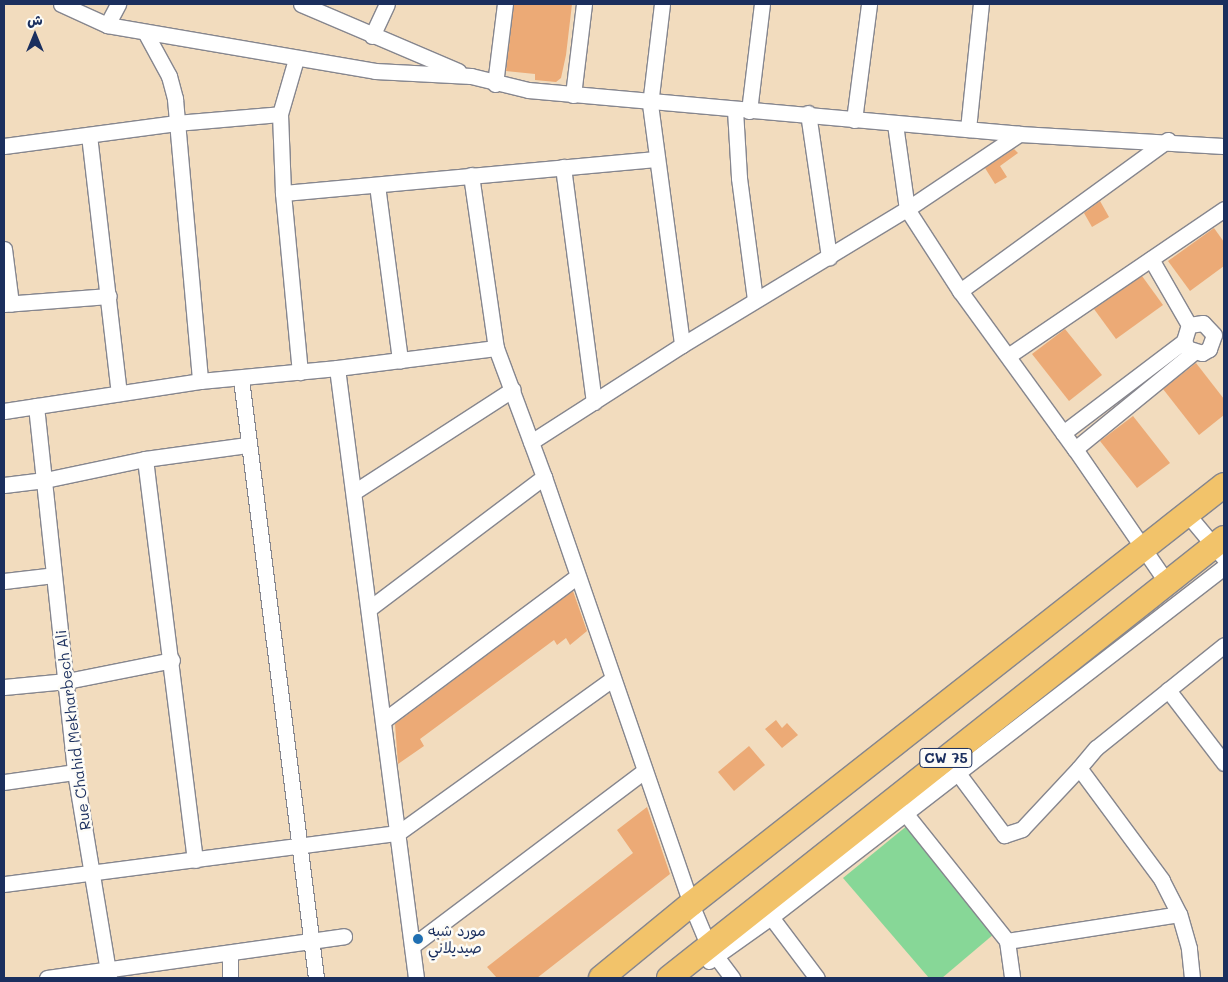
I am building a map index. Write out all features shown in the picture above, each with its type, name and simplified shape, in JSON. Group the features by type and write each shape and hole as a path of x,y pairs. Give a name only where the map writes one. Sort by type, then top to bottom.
{"main road":[{"name":"CW 75","path":"690,904 1143,552 1224,485"},
{"name":"CW 75","path":"669,978 713,951 1167,583 1221,547"},
{"path":"600,978 690,904"}],"street":[{"path":"61,4 107,25 296,59 375,71 472,76"},
{"path":"107,25 118,4"},
{"path":"301,4 372,36 494,84 650,104 742,111 808,113 854,120 1019,134 1168,140 1224,146"},
{"path":"372,36 387,4"},
{"path":"494,84 505,4"},
{"path":"572,95 584,4"},
{"path":"662,4 650,104 682,345"},
{"path":"755,300 739,178 742,111 762,4"},
{"path":"854,120 869,4"},
{"path":"968,129 981,4"},
{"path":"145,32 169,76 176,123 200,381"},
{"path":"296,59 280,114 283,193 300,372"},
{"path":"808,113 829,257"},
{"path":"4,146 176,123 280,114"},
{"path":"895,124 907,209 960,291 1075,449 1143,552 1167,583"},
{"path":"531,442 682,345 907,209 1019,134"},
{"path":"89,135 119,394"},
{"path":"960,291 1168,140"},
{"path":"283,193 656,159"},
{"path":"563,167 594,402"},
{"path":"471,175 496,348 513,389 544,477 576,577 690,904 713,951 732,978"},
{"path":"377,185 400,360"},
{"path":"1008,356 1224,210"},
{"path":"4,249 7,304 109,296"},
{"path":"1075,449 1189,347 1189,325 1151,259"},
{"path":"1063,433 1189,347 1209,349 1214,335 1203,323 1189,325"},
{"path":"4,411 200,381 242,379 496,348"},
{"path":"338,368 416,978"},
{"path":"242,379 247,445 316,978"},
{"path":"354,492 513,389"},
{"name":"Rue Chahid Mekharbech Ali","path":"36,406 67,681 75,772 108,974"},
{"path":"4,485 45,480 144,459 247,445"},
{"path":"144,459 172,660 195,860"},
{"path":"370,608 544,477"},
{"path":"1188,515 1221,547"},
{"path":"687,978 713,951 771,917 1224,567"},
{"path":"4,581 54,575"},
{"path":"383,722 576,577"},
{"path":"957,772 1004,835 1022,829 1096,748 1224,644"},
{"path":"4,687 67,681 172,660"},
{"path":"4,884 91,871 195,860 398,833 612,679"},
{"path":"1168,690 1224,763"},
{"path":"1079,768 1162,880 1179,914 1188,948 1192,978"},
{"path":"4,782 75,772"},
{"path":"412,946 643,772"},
{"path":"905,812 1007,941 1012,978"},
{"path":"1007,941 1179,914"},
{"path":"771,917 817,978"},
{"path":"47,978 108,974 344,936"},
{"path":"230,954 230,978"}],"green space":[{"path":"908,825 994,934 942,978 929,978 843,878"}],"building":[{"path":"514,4 572,4 566,55 561,78 556,82 535,80 535,74 506,71"},
{"path":"1014,149 1018,153 1000,166 1007,177 995,184 985,168"},
{"path":"1100,201 1109,217 1092,227 1084,213"},
{"path":"1214,228 1224,242 1224,266 1190,291 1168,261"},
{"path":"1142,276 1163,305 1116,339 1094,309"},
{"path":"1065,329 1102,375 1069,401 1032,354"},
{"path":"1196,363 1224,399 1224,415 1199,435 1163,389"},
{"path":"1133,416 1170,463 1137,488 1100,441"},
{"path":"573,591 587,631 570,645 566,638 557,645 554,640 420,739 424,746 398,764 395,724"},
{"path":"776,720 782,728 787,723 798,735 782,748 765,729"},
{"path":"749,746 765,765 734,791 718,772"},
{"path":"647,807 670,874 537,978 497,978 487,967 633,853 617,830"}],"place":[{"name":"مورد شبه صيديلاني","path":"418,939"}]}
